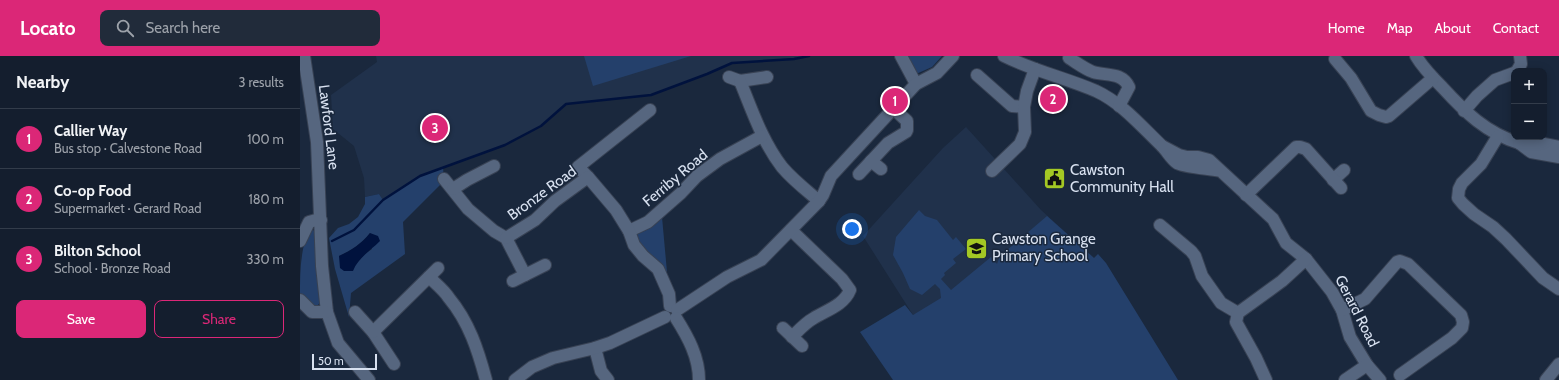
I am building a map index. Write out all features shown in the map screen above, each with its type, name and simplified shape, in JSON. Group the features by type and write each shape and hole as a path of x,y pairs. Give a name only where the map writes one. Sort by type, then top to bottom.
{"street":[{"name":"Lawford Lane","path":"304,56 317,142 322,266 327,312 338,343 369,380"},
{"path":"900,56 916,84"},
{"path":"514,380 532,367 553,358 610,343 672,313 727,278 761,260 818,201 823,195 831,176 916,84 937,73 953,56"},
{"name":"Gerard Road","path":"1004,56 1097,92 1119,106 1162,146 1177,163 1186,167 1196,166 1222,171 1273,219 1286,243 1306,259 1332,292 1342,310 1350,337 1367,365 1380,380"},
{"path":"1416,56 1433,78 1464,111 1484,127 1498,136 1519,143 1531,152 1559,157"},
{"path":"1519,68 1521,64 1520,56"},
{"path":"1069,58 1088,70 1118,76 1124,79 1129,87 1119,106"},
{"path":"1335,59 1351,78 1371,111 1380,116 1390,116 1433,78"},
{"path":"992,171 1020,144 1025,132 1024,107 1027,91 1035,69"},
{"path":"1464,111 1477,96 1495,80 1511,74"},
{"path":"977,75 1012,106 1024,107"},
{"path":"767,77 734,79 762,136 782,167 794,181 818,201"},
{"path":"859,174 892,140 901,136 907,130 907,121 894,109"},
{"path":"588,177 578,167 650,110"},
{"name":"Ferriby Road","path":"628,231 648,222 681,193 697,176 720,160 762,136"},
{"path":"1498,136 1481,164 1462,183 1459,188 1458,198 1462,204 1493,227 1506,239 1543,278 1559,289"},
{"path":"1519,143 1535,142 1559,147"},
{"path":"1246,195 1296,147 1306,149 1337,184 1344,170"},
{"path":"871,161 881,169"},
{"path":"452,189 494,166"},
{"name":"Bronze Road","path":"506,238 535,220 554,201 588,177 616,210 634,245 643,256 658,269 669,294 672,313 687,336 695,355 699,380"},
{"name":"Bronze Road","path":"444,179 468,209 494,231 506,238 525,274"},
{"path":"300,241 309,222 320,220"},
{"path":"1160,225 1195,256 1202,276 1221,303 1238,313"},
{"path":"791,230 842,279 850,290 847,298 801,327 792,337"},
{"path":"1266,380 1256,358 1236,322 1238,313 1282,281 1306,259"},
{"path":"1342,310 1365,299 1397,262 1400,261 1408,264 1462,315 1462,328 1452,338 1400,375"},
{"path":"513,281 545,265"},
{"path":"373,332 430,278 438,268"},
{"path":"430,278 449,297 467,322 477,346 486,380"},
{"path":"300,300 312,312 327,312"},
{"path":"355,312 373,332 394,364"},
{"path":"783,328 802,346"},
{"path":"595,348 601,371 608,380"},
{"path":"1546,380 1559,364"},
{"path":"1345,380 1367,365"}],"shaded area":[{"path":"376,56 809,56 794,59 732,63 651,95 566,104 541,126 501,147 420,176 383,200 379,194 365,197 364,178 354,146 333,129 331,95 377,62"},
{"path":"584,56 691,56 593,86"},
{"path":"902,56 942,56 932,67 916,74"},
{"name":"Cawston Grange Primary School","path":"966,127 1041,210 1094,258 913,315 863,236 943,148"},
{"path":"443,167 444,181 403,222 405,254 351,293 349,317 335,269 329,238 338,228 349,224 358,217 365,204 365,197 379,194 383,200 420,176","holes":["370,233 372,249 356,264 339,256 356,246"]},
{"path":"919,210 925,216 937,220 953,240 956,237 966,249 953,259 956,263 944,273 945,275 941,279 951,290 991,257 997,264 1000,256 1047,216 1094,258 1098,254 1106,263 1178,380 893,380 860,332 905,305 913,315 941,298 940,289 935,284 922,295 910,289 893,255 896,237"},
{"path":"662,217 667,272 649,257 635,237 636,232"},
{"path":"310,229 315,231 316,236 318,286 321,301 318,305 311,305 300,295 302,252"},
{"path":"370,233 378,236 380,241 361,258 353,271 344,271 340,268 339,256 356,246"}],"waterway":[{"path":"332,241 354,230 383,200 420,176 505,145 541,126 566,104 651,95 732,63 794,59 809,56"}],"place":[{"name":"Co-op Food","path":"1053,99"},
{"name":"Callier Way","path":"895,101"},
{"name":"Bilton School","path":"435,128"},
{"name":"Cawston Community Hall","path":"1054,179"},
{"name":"Cawston Grange Primary School","path":"977,248"}]}
